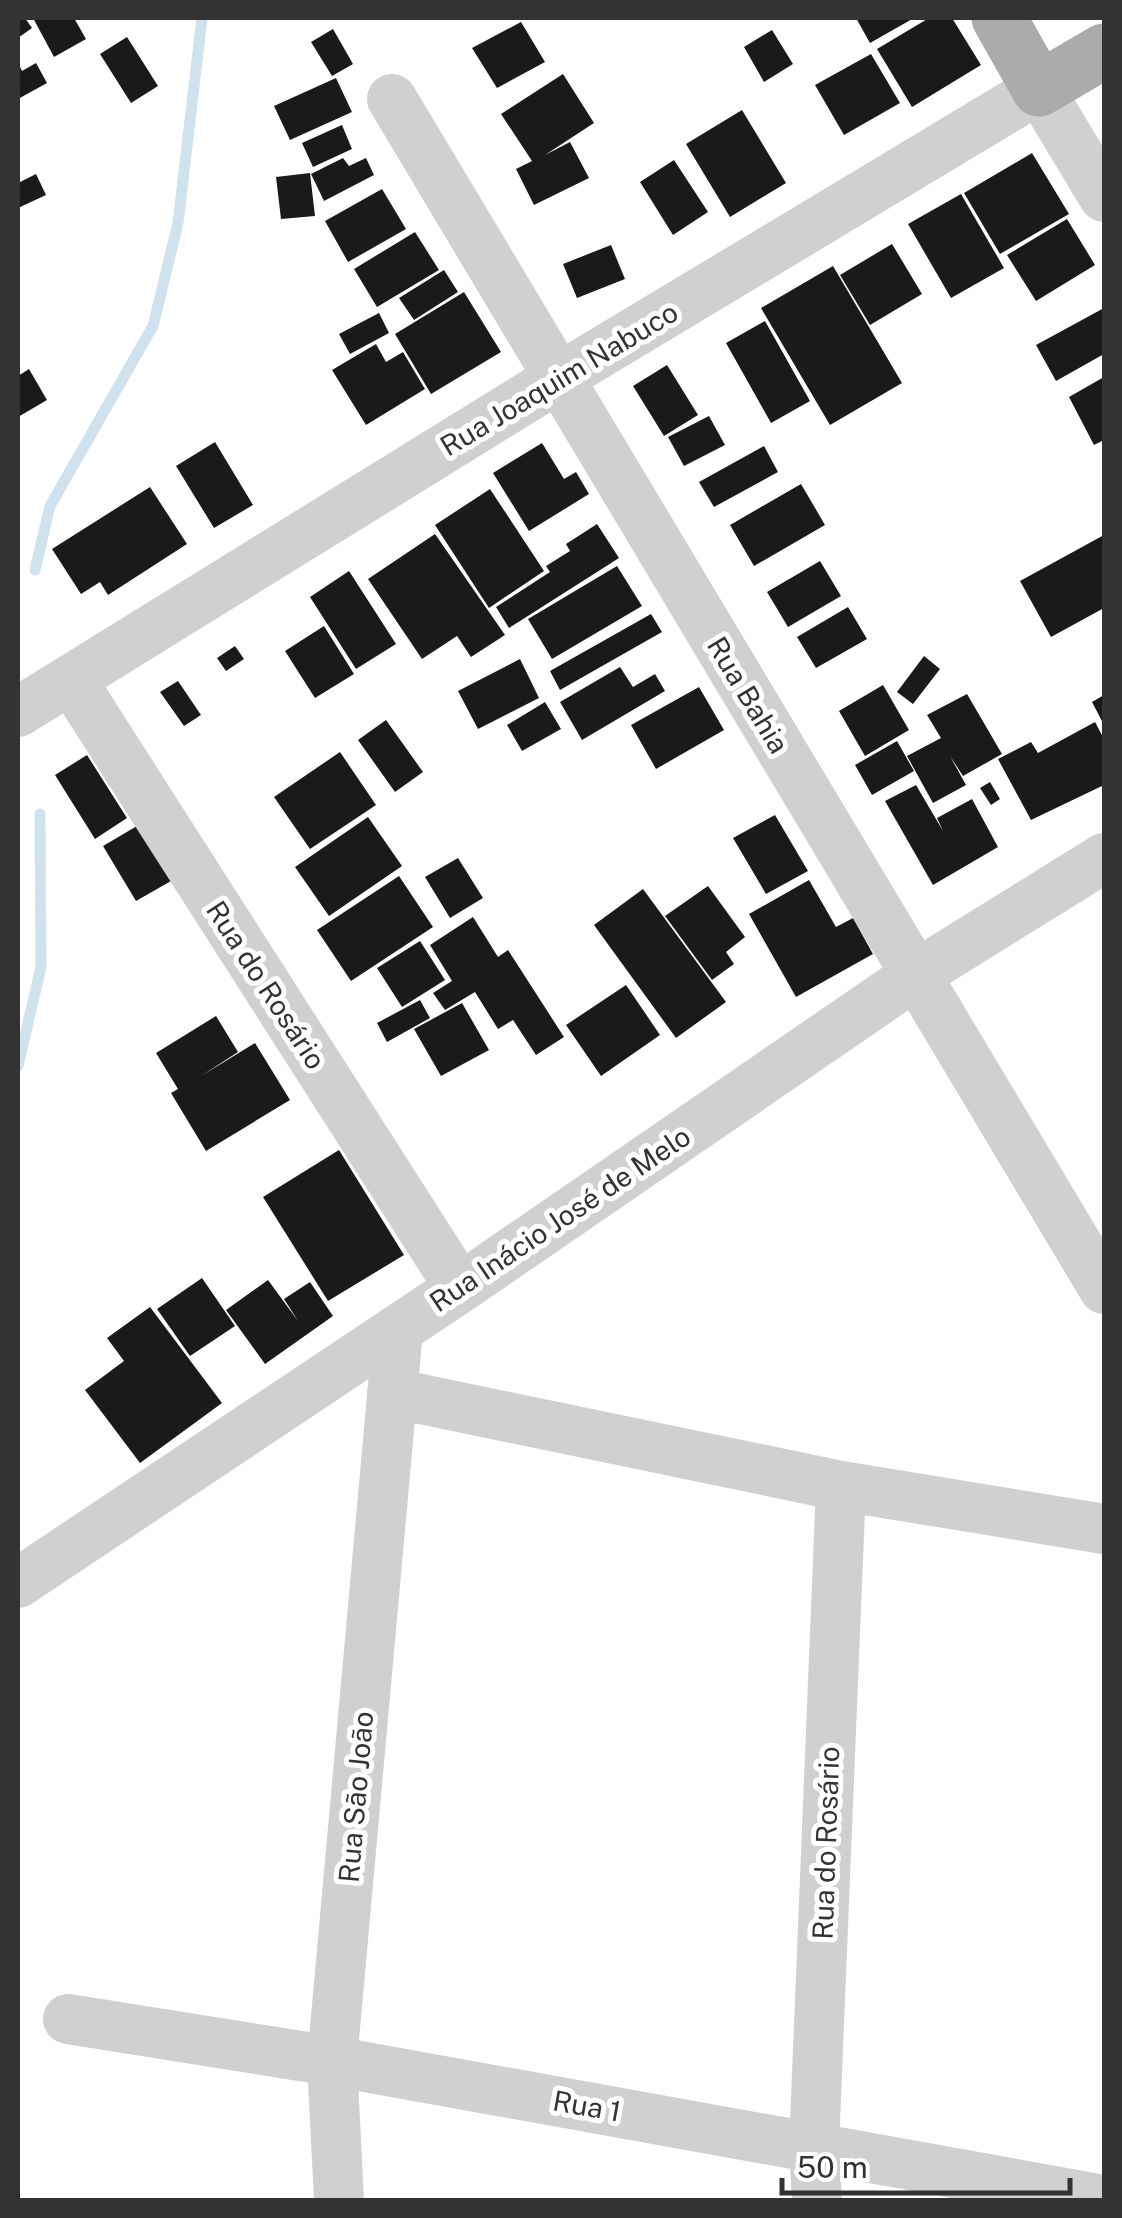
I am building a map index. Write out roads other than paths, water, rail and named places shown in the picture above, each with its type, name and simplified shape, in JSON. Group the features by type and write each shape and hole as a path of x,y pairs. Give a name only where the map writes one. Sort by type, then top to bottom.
{"main road":[{"path":"999,18 1039,89"},
{"name":"Rua Joaquim Nabuco","path":"1039,89 1104,51"}],"street":[{"path":"1039,89 1104,197"},
{"name":"Rua Joaquim Nabuco","path":"35,693 1039,89"},
{"name":"Rua Bahia","path":"392,99 1104,1290"},
{"name":"Rua do Rosário","path":"35,693 460,1288"},
{"name":"Rua Inácio José de Melo","path":"18,1583 460,1288 914,976 1104,858"},
{"name":"Rua São João","path":"340,2200 332,2061 398,1330"},
{"path":"392,1393 841,1486 1104,1529"},
{"name":"Rua do Rosário","path":"817,2200 814,2147 841,1486"},
{"name":"Rua 1","path":"68,2019 332,2061 1104,2200"}],"waterway":[{"path":"35,570 50,506 153,326 178,223 202,18"},
{"path":"18,1066 41,967 40,814"}]}
